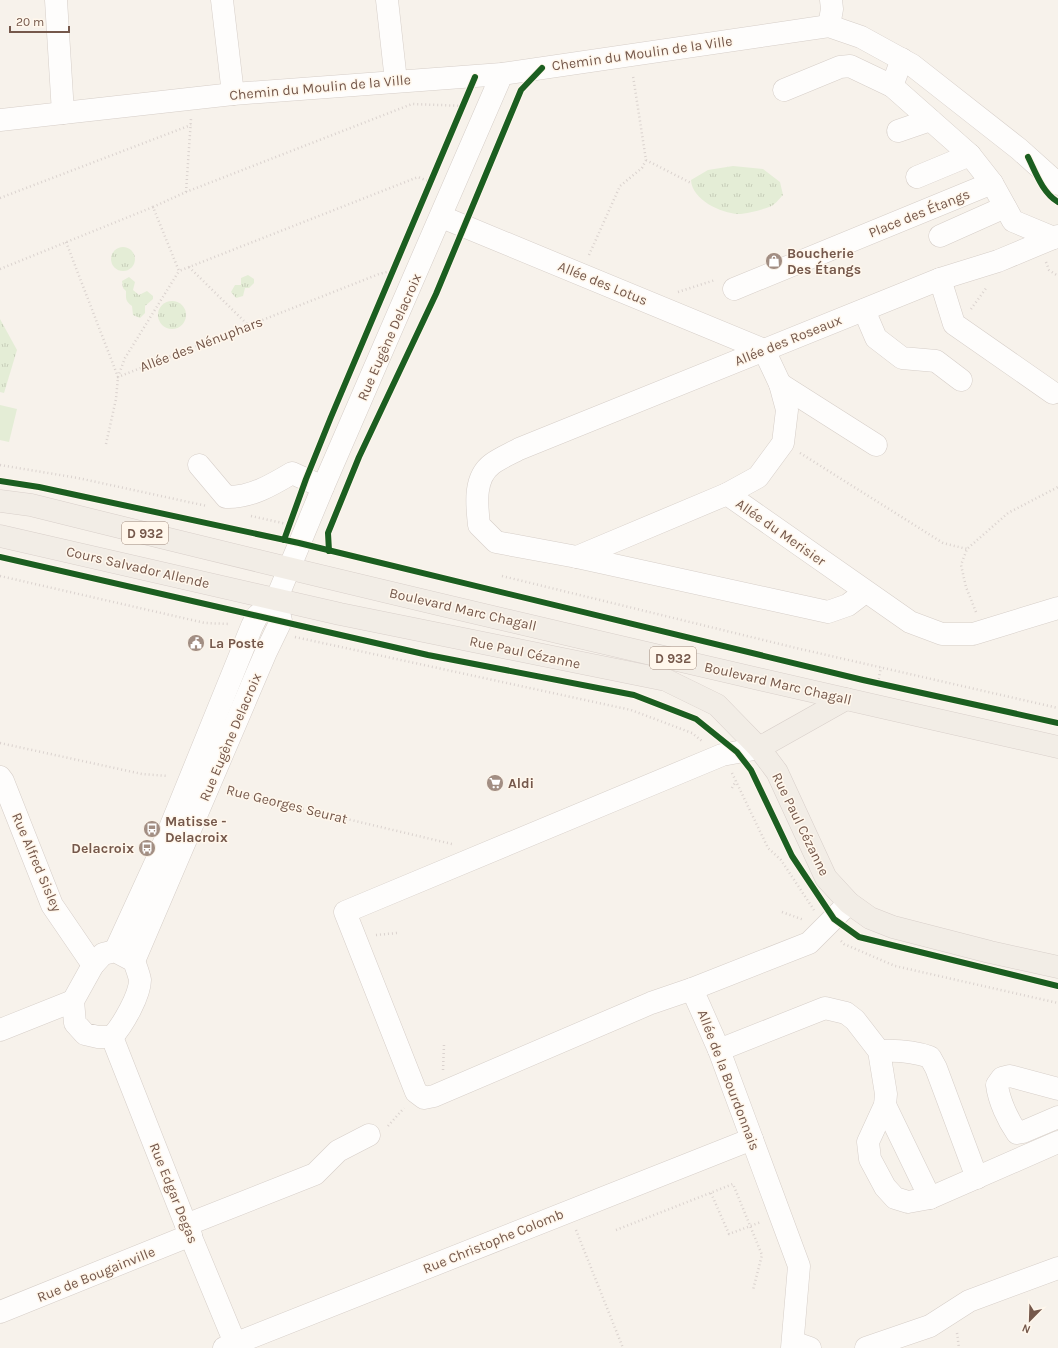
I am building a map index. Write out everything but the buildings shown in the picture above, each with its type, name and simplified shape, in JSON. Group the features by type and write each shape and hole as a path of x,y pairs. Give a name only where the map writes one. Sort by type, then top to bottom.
{"main road":[{"name":"D 932","path":"0,501 31,505 289,569"},
{"name":"Cours Salvador Allende","path":"0,536 276,600"},
{"name":"Boulevard Marc Chagall","path":"289,569 1058,747"},
{"name":"Rue Paul Cézanne","path":"276,600 666,680 717,705 759,748 777,772 826,878 849,903 870,918 893,927 990,952 1058,967"},
{"path":"759,748 846,699"}],"street":[{"path":"56,0 63,113"},
{"path":"222,0 233,94"},
{"path":"387,0 396,81"},
{"path":"829,26 832,10 831,0"},
{"name":"Chemin du Moulin de la Ville","path":"0,120 233,94 502,74 829,26 861,37 912,65 1028,157 1058,184"},
{"path":"892,86 902,59"},
{"path":"784,90 840,67 850,66 892,86 970,155 992,183 1012,221 1056,237"},
{"name":"Rue Eugène Delacroix","path":"134,961 200,781 252,626 257,616 276,600 289,569 291,536 323,487 442,217 502,74"},
{"path":"898,132 930,120"},
{"path":"917,177 970,155"},
{"name":"Chemin du Moulin de la Ville","path":"1028,157 1058,169"},
{"name":"Place des Étangs","path":"734,289 992,183"},
{"path":"940,236 1005,207"},
{"name":"Allée des Lotus","path":"442,217 764,350"},
{"name":"Allée des Roseaux","path":"577,557 496,542 479,526 477,501 480,481 491,465 519,449 764,350 940,279 998,261 1056,237"},
{"path":"940,279 954,324 1053,393"},
{"path":"864,310 876,338 902,358 936,361 961,380"},
{"path":"726,494 758,477 783,443 788,410 780,384 764,350"},
{"path":"780,384 876,445"},
{"path":"199,465 226,497 239,498 253,493 292,473 323,487"},
{"name":"Allée du Merisier","path":"577,557 726,494 864,592 910,622 942,634 972,634 1057,609"},
{"path":"577,557 828,612 848,605 864,592"},
{"name":"Rue Eugène Delacroix","path":"115,951 281,621 276,600"},
{"path":"759,748 722,755 345,912 416,1092 424,1098 434,1096 651,1003 809,943 849,903"},
{"name":"Rue Alfred Sisley","path":"0,777 3,781 52,905 93,965"},
{"path":"115,951 134,961 140,980 132,1007 123,1025 112,1037 98,1037 84,1034 75,1023 73,1001 93,965 103,954 115,951"},
{"name":"Allée de la Bourdonnais","path":"692,988 719,1050 799,1266 798,1346"},
{"path":"0,1030 73,1001"},
{"path":"719,1050 825,1008 846,1013 855,1020 879,1051 886,1094 885,1105 868,1142 870,1159 885,1187 896,1198 908,1202 930,1198 1058,1142"},
{"name":"Rue Edgar Degas","path":"112,1037 188,1230 232,1347"},
{"path":"879,1051 900,1050 918,1052 930,1057 936,1068 977,1178"},
{"path":"1058,1089 1010,1076 1002,1078 997,1085 998,1092 1012,1126 1017,1133 1023,1132 1058,1117"},
{"path":"885,1105 930,1198"},
{"name":"Rue de Bougainville","path":"0,1312 315,1174 338,1151 369,1135"},
{"name":"Rue Christophe Colomb","path":"232,1347 568,1211 752,1139"},
{"path":"866,1348 930,1326 969,1301 1058,1268"}],"path":[{"path":"580,274 620,186 642,168 646,160 630,55"},
{"path":"460,113 475,77"},
{"path":"186,192 191,125 189,99"},
{"path":"0,269 153,207 186,192 412,104 488,107"},
{"path":"0,198 191,125"},
{"path":"646,160 691,183"},
{"path":"428,190 434,175"},
{"path":"106,444 116,399 118,377 125,358 179,271 418,177 452,192"},
{"path":"153,207 179,271"},
{"path":"66,242 118,377"},
{"path":"390,278 397,263"},
{"path":"1039,266 1046,263"},
{"path":"189,267 248,325"},
{"path":"665,309 673,294 716,279 734,289"},
{"path":"958,327 988,285"},
{"path":"783,443 943,543 967,549"},
{"path":"0,465 78,478 214,508"},
{"path":"984,630 966,587 961,565 967,549 1008,513 1058,487"},
{"path":"245,515 291,536 293,517"},
{"path":"0,576 205,623 252,626"},
{"path":"502,576 881,668 1058,708"},
{"path":"274,633 631,710 692,733 722,755 768,848 781,860 825,927 844,944 895,966 1058,1003"},
{"path":"878,683 881,668"},
{"path":"870,682 885,685"},
{"path":"732,788 736,781"},
{"path":"369,1135 391,1125 416,1092"},
{"path":"616,1230 733,1184 762,1255 753,1290"},
{"path":"712,1193 729,1234 780,1214"},
{"path":"568,1211 623,1348"}],"green space":[{"path":"733,166 763,169 780,182 783,195 775,204 771,206 754,212 738,214 716,208 708,204 696,194 691,180 708,170"},
{"path":"123,247 132,250 135,259 132,268 123,271 114,268 111,259 114,250"},
{"path":"248,275 254,279 254,283 249,288 245,288 243,296 236,298 231,292 235,285 241,285 241,278"},
{"path":"129,277 135,282 133,290 139,295 147,291 153,296 153,299 145,306 145,313 140,318 133,315 132,306 127,301 126,291 123,288 122,281"},
{"path":"172,301 182,305 186,315 182,325 172,329 162,325 158,315 162,305"},
{"path":"0,319 17,350 4,393 0,392"},
{"path":"0,405 17,409 9,442 0,440"}],"cycle path":[{"path":"329,551 328,533 359,457 436,294 521,90 542,68"},
{"path":"284,540 306,479 331,417 475,77"},
{"path":"1028,157 1044,188 1052,198 1058,202"},
{"path":"0,481 39,487 299,543 863,680 1058,723"},
{"path":"0,557 428,655 634,695 696,719 737,752 751,770 792,856 834,919 859,937 1058,986"}],"place":[{"name":"Boucherie Des Étangs","path":"774,261"},
{"name":"La Poste","path":"196,643"},
{"name":"Aldi","path":"495,783"},
{"name":"Matisse - Delacroix","path":"152,829"},
{"name":"Delacroix","path":"147,848"}]}
